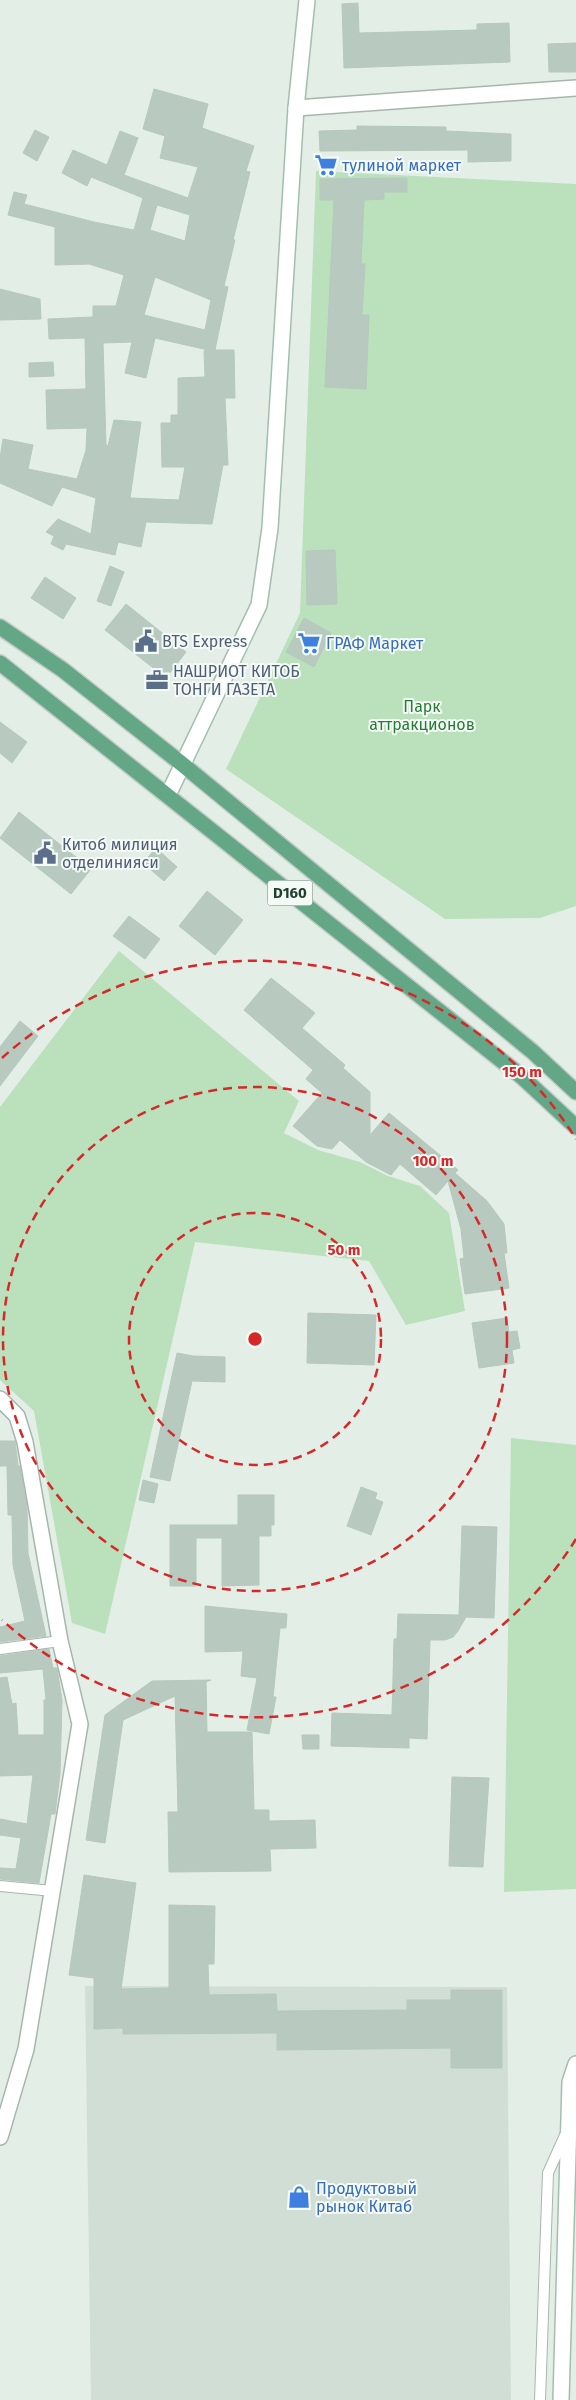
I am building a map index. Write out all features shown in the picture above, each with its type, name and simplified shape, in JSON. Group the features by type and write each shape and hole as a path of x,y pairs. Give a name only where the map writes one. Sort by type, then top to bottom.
{"main road":[{"name":"D160","path":"0,628 63,670 182,764 518,1039 576,1092"},
{"name":"D160","path":"0,663 521,1076 576,1127"}],"street":[{"path":"168,795 219,692 259,605 270,528 296,108 307,0"},
{"path":"296,108 576,88"},
{"path":"0,1399 17,1416 25,1442 60,1641 80,1724 26,2049 0,2137"},
{"path":"561,2400 570,2082 576,2064"}],"lane":[{"path":"0,1649 60,1641"},
{"path":"0,1886 53,1891"},
{"path":"540,2400 548,2173 569,2128"}],"shaded area":[{"name":"Продуктовый рынок Китаб","path":"85,1986 507,1987 511,2400 91,2400"}],"green space":[{"name":"Парк аттракционов","path":"316,171 576,184 576,906 540,918 445,919 226,769 300,613"},
{"path":"119,951 299,1101 284,1133 318,1150 360,1162 388,1176 420,1186 449,1213 465,1311 406,1325 369,1261 195,1242 105,1634 72,1623 34,1411 0,1380 0,1107"},
{"path":"511,1438 576,1445 576,1889 504,1892"}],"building":[{"path":"358,3 359,33 477,30 477,24 509,23 510,62 344,68 342,4"},
{"path":"576,43 576,72 549,72 548,44"},
{"path":"154,89 208,104 202,128 254,146 246,171 250,172 224,286 228,287 215,350 234,350 235,398 225,398 228,465 223,465 212,524 146,522 141,547 118,542 115,555 66,544 63,550 51,544 54,536 46,532 58,519 91,534 96,498 62,487 52,506 0,483 0,458 3,439 33,445 28,469 77,479 86,450 87,428 47,429 46,390 86,389 85,338 49,339 48,319 93,317 93,306 116,306 124,275 89,264 55,265 55,227 8,215 14,192 27,195 24,204 134,230 143,198 91,177 87,186 62,173 73,150 107,165 120,131 138,138 124,175 188,198 198,167 160,158 165,136 143,129","holes":["157,205 190,215 185,241 150,230","155,277 211,300 205,330 144,315","155,338 208,350 204,351 205,377 178,378 178,415 171,415 171,423 161,423 162,467 185,467 179,500 130,498 141,422 114,420 108,446 106,445 103,343 132,342 125,373 146,378"]},
{"path":"357,126 446,127 446,131 511,134 511,161 468,162 468,150 320,151 319,131 357,130"},
{"path":"35,130 49,137 37,161 23,153"},
{"path":"407,178 407,192 384,192 384,199 364,200 361,264 365,264 362,315 369,315 366,389 325,387 334,200 320,200 320,179"},
{"path":"0,289 40,299 41,319 0,320"},
{"path":"53,362 54,376 29,377 29,363"},
{"path":"335,550 337,604 307,605 306,551"},
{"path":"110,566 124,572 111,606 97,601"},
{"path":"45,577 76,598 63,619 31,598"},
{"name":"BTS Express","path":"126,604 186,652 166,678 105,630"},
{"name":"ГРАФ Маркет","path":"304,618 331,633 314,667 286,652"},
{"path":"0,722 27,742 12,763 0,753"},
{"name":"Китоб милиция отделинияси","path":"19,812 91,869 71,894 0,838"},
{"path":"156,848 177,867 164,881 143,863"},
{"path":"207,891 243,920 215,955 179,926"},
{"path":"129,916 160,939 145,959 113,936"},
{"path":"271,978 315,1013 302,1028 345,1065 343,1068 370,1092 370,1135 389,1113 458,1170 455,1173 487,1201 504,1224 507,1253 504,1253 509,1288 465,1294 460,1259 464,1258 461,1229 448,1181 436,1195 400,1164 391,1175 366,1162 340,1140 332,1149 317,1146 293,1126 322,1093 306,1079 313,1070 244,1010"},
{"path":"20,1021 38,1036 0,1086 0,1047"},
{"path":"308,1313 376,1315 374,1365 307,1363"},
{"path":"507,1318 509,1332 517,1331 520,1348 512,1350 514,1363 479,1368 472,1323"},
{"path":"177,1353 193,1356 225,1357 225,1382 192,1381 170,1481 150,1477"},
{"path":"0,1441 15,1441 18,1466 0,1466"},
{"path":"7,1466 20,1466 27,1508 28,1553 46,1636 0,1642 0,1627 25,1621 13,1565 12,1515 8,1515"},
{"path":"143,1480 158,1484 154,1503 139,1500"},
{"path":"361,1487 377,1493 375,1499 383,1502 371,1535 347,1526"},
{"path":"238,1495 274,1495 274,1525 271,1525 271,1536 259,1536 259,1585 222,1586 222,1538 196,1538 196,1586 170,1586 170,1525 238,1525"},
{"path":"462,1526 497,1527 494,1618 466,1617 453,1637 445,1640 430,1640 427,1739 409,1738 409,1748 331,1746 332,1713 392,1715 394,1639 397,1639 398,1614 459,1615"},
{"path":"205,1606 287,1614 286,1628 280,1628 273,1697 276,1697 269,1734 247,1730 257,1678 241,1676 243,1651 205,1652"},
{"path":"49,1649 53,1668 57,1668 62,1700 60,1774 55,1814 51,1814 39,1883 0,1879 0,1868 16,1869 21,1838 0,1835 0,1819 27,1824 33,1775 0,1776 0,1678 7,1677 12,1704 16,1703 18,1735 44,1735 44,1700 46,1700 43,1669 0,1673 0,1656"},
{"path":"211,1680 206,1682 207,1732 252,1732 254,1810 269,1810 269,1821 315,1820 316,1848 270,1849 271,1871 169,1872 168,1812 178,1812 175,1696 123,1720 105,1843 86,1840 105,1715 152,1681"},
{"path":"302,1735 319,1735 319,1749 303,1749"},
{"path":"452,1777 489,1778 483,1867 449,1866"},
{"path":"84,1875 136,1883 121,1989 169,1988 169,1905 215,1906 214,1964 208,1964 209,1995 276,1994 277,2011 407,2010 407,2000 451,2000 451,1990 502,1990 502,2068 451,2068 451,2048 277,2050 277,2033 123,2034 123,2028 94,2029 94,1978 69,1975"}],"place":[{"name":"тулиной маркет","path":"326,165"},
{"name":"BTS Express","path":"146,641"},
{"name":"ГРАФ Маркет","path":"309,643"},
{"name":"НАШРИОТ КИТОБ ТОНГИ ГАЗЕТА","path":"157,680"},
{"name":"Китоб милиция отделинияси","path":"45,853"},
{"name":"Продуктовый рынок Китаб","path":"299,2197"}]}
